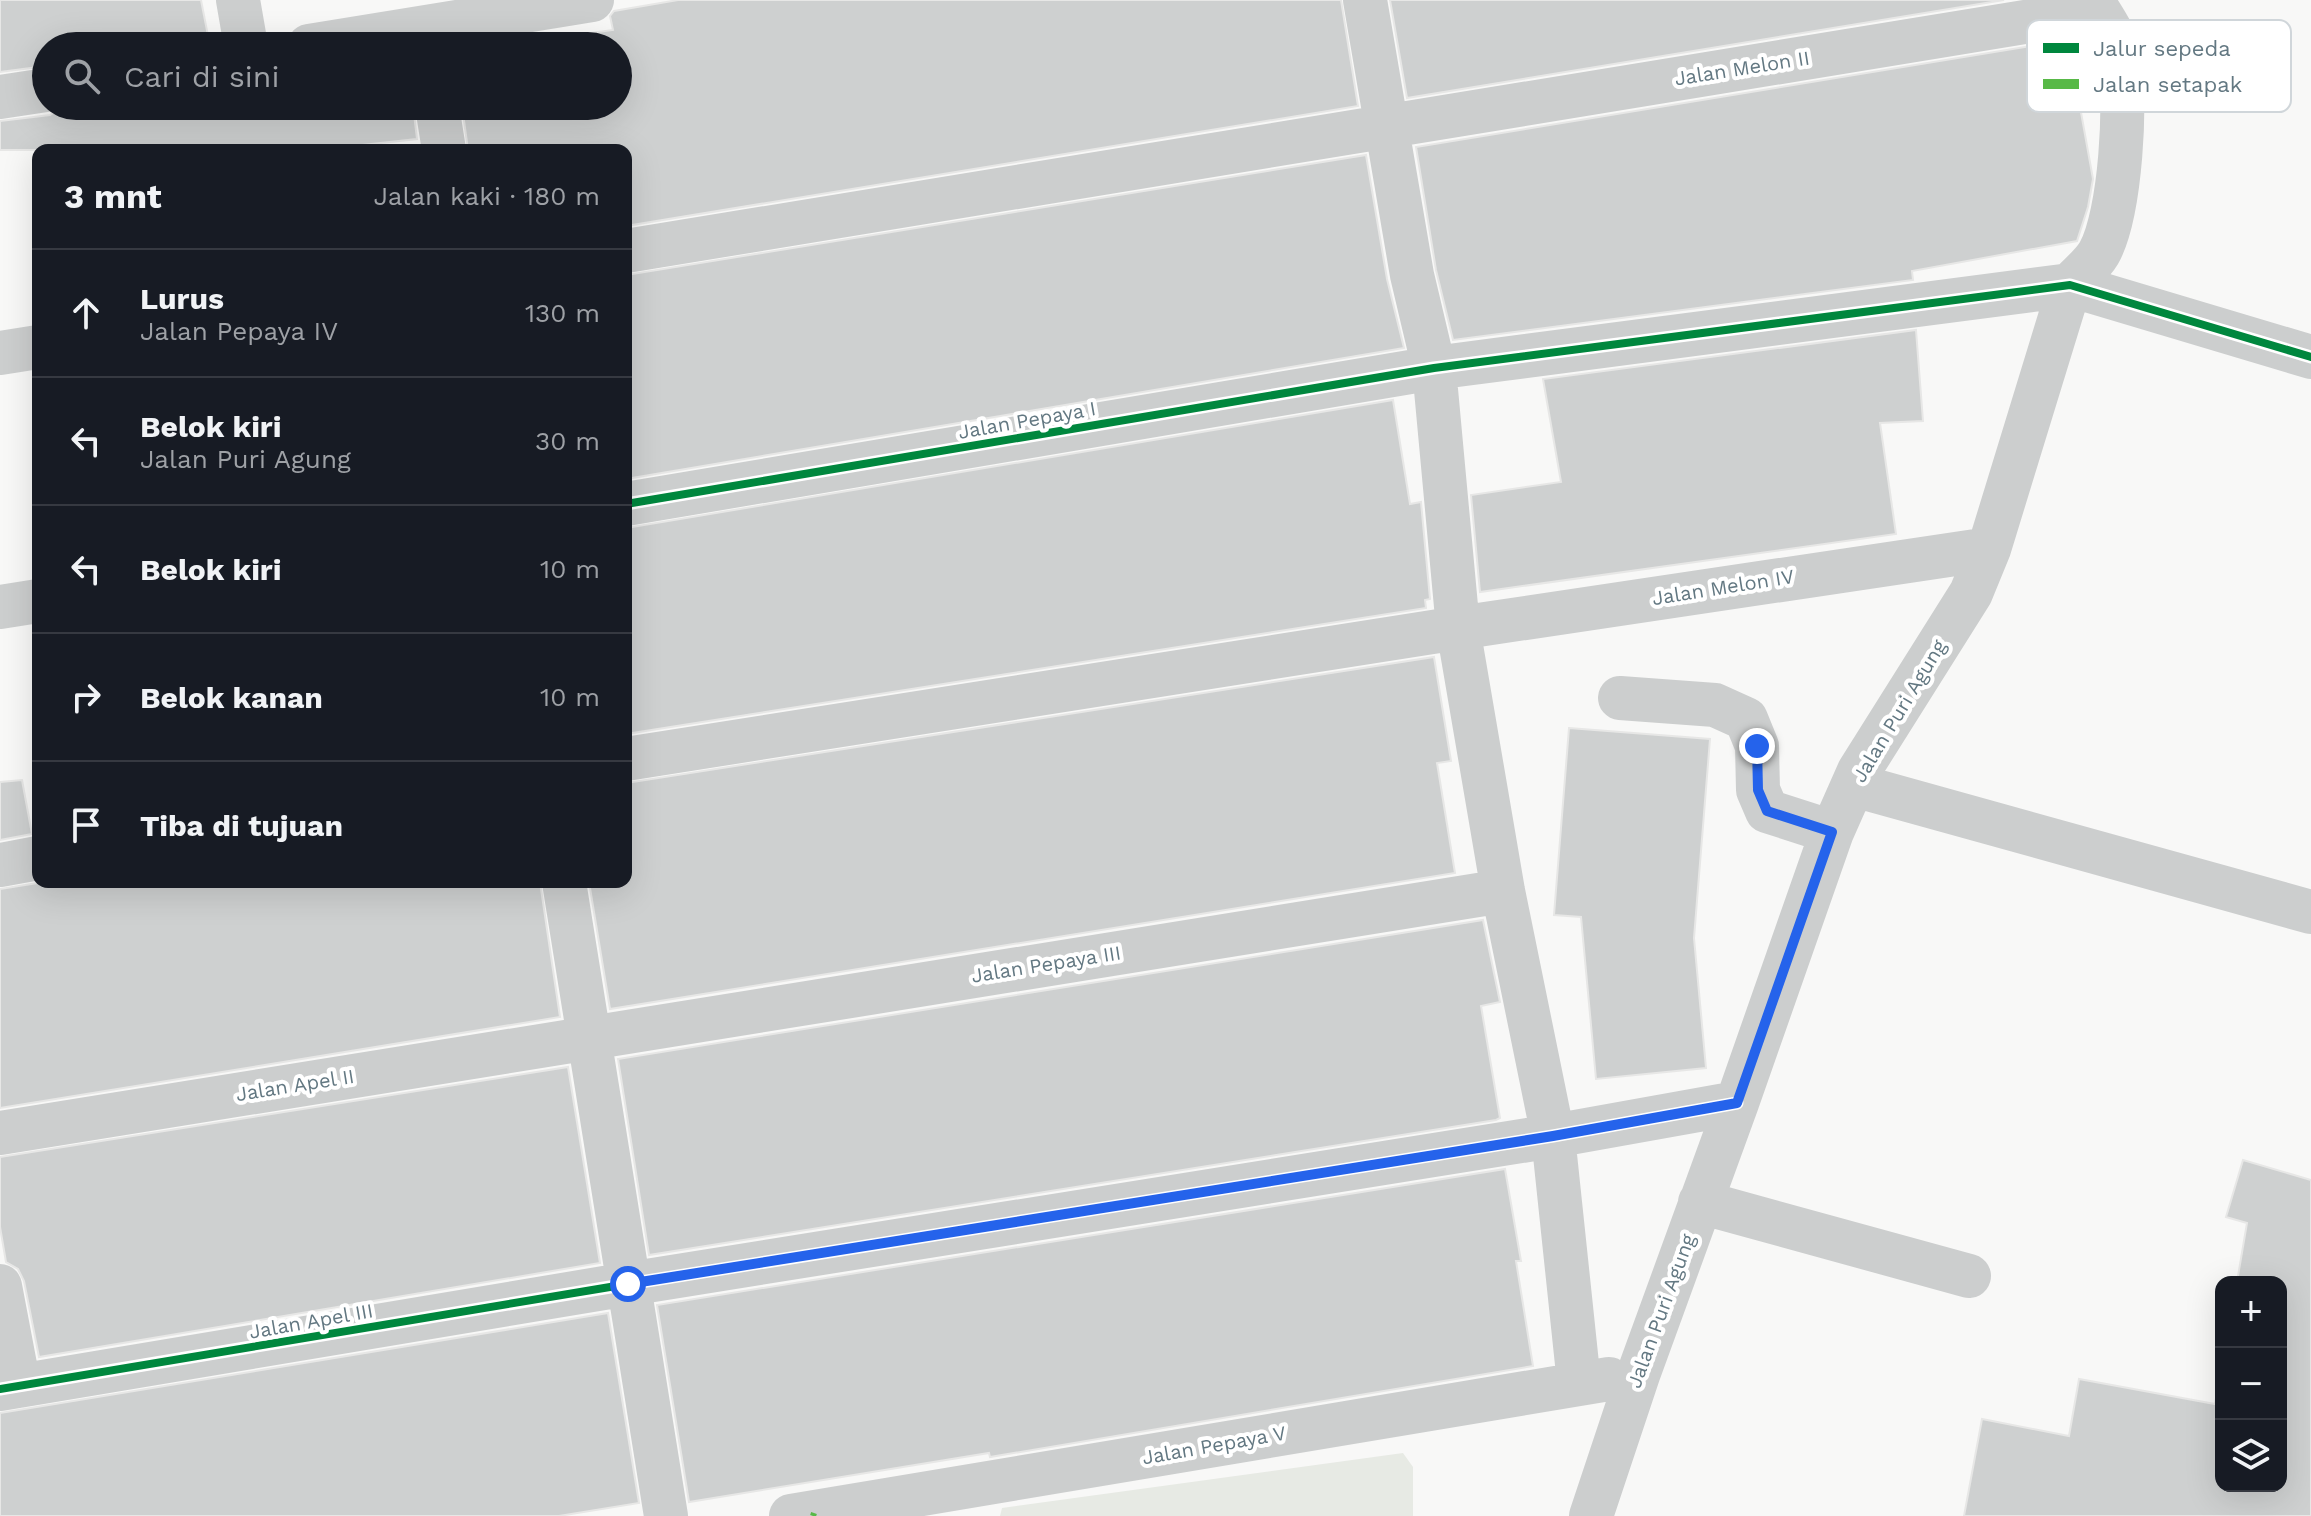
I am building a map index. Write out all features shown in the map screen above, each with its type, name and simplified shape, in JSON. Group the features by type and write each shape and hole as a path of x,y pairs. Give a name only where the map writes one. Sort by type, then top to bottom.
{"street":[{"path":"238,0 244,32"},
{"path":"444,32 592,0"},
{"path":"1365,0 1412,275 1434,368 1458,628 1503,891 1553,1136 1579,1383"},
{"name":"Jalan Melon II","path":"632,250 2095,5"},
{"path":"0,97 32,92"},
{"name":"Jalan Puri Agung","path":"1591,1516 1638,1375 1832,832 1859,771 1971,593 1989,549 2070,285 2098,255 2112,223 2123,112"},
{"path":"439,120 443,144"},
{"path":"2070,285 2311,357"},
{"name":"Jalan Pepaya I","path":"632,503 1434,368 2070,285"},
{"path":"0,353 32,348"},
{"name":"Jalan Melon IV","path":"632,758 1458,628 1989,549"},
{"path":"0,607 32,602"},
{"path":"1620,698 1715,705 1746,719 1757,746 1758,790 1767,811 1832,832"},
{"path":"1854,785 2311,912"},
{"path":"0,865 32,859"},
{"path":"565,888 666,1516"},
{"name":"Jalan Pepaya III","path":"589,1037 1503,891"},
{"name":"Jalan Apel II","path":"0,1133 589,1037"},
{"name":"Jalan Apel III","path":"9,1387 1553,1136 1737,1103"},
{"path":"1700,1202 1969,1276"},
{"path":"0,1286 9,1387"},
{"name":"Jalan Pepaya V","path":"806,1515 1638,1375"}],"shaded area":[{"path":"1403,1453 1413,1467 1413,1516 1000,1516 1002,1508"}],"building":[{"path":"0,0 201,0 207,32 32,32 32,68 0,72"},
{"path":"678,0 1341,0 1358,106 632,225 632,144 467,144 464,120 632,120 632,32 598,32 613,30 610,16 614,11"},
{"path":"1390,0 2004,0 1407,98"},
{"path":"2027,47 2027,112 2081,112 2093,179 2077,241 1912,271 1913,280 1453,340 1436,270 1416,147"},
{"path":"32,117 32,120 415,120 417,139 372,144 32,144 32,150 0,150 0,121"},
{"path":"1366,155 1387,279 1404,348 632,478 632,274"},
{"path":"1916,330 1923,421 1880,423 1896,534 1480,592 1471,495 1561,482 1543,379"},
{"path":"1393,400 1410,504 1421,502 1430,599 1425,600 1426,608 632,733 632,527"},
{"path":"1434,657 1451,761 1437,763 1455,873 610,1009 590,888 632,888 632,782"},
{"path":"1569,728 1710,739 1694,938 1706,1068 1596,1079 1581,917 1554,915"},
{"path":"22,780 32,834 0,840 0,782"},
{"path":"32,884 32,888 541,888 560,1017 0,1108 0,889"},
{"path":"1483,920 1500,1002 1481,1006 1500,1118 1496,1120 649,1255 618,1059"},
{"path":"568,1067 600,1263 39,1357 24,1281 18,1269 6,1262 0,1227 0,1157"},
{"path":"2243,1160 2311,1180 2311,1516 1964,1516 1982,1419 2069,1436 2079,1379 2215,1404 2215,1492 2287,1492 2287,1276 2238,1276 2247,1223 2226,1217"},
{"path":"1505,1169 1521,1261 1516,1261 1533,1366 990,1457 989,1453 689,1502 657,1305"},
{"path":"608,1313 639,1503 559,1516 0,1516 0,1413"}],"cycle path":[{"path":"632,503 1434,368 2070,285 2311,357"},
{"path":"0,1389 628,1284 1553,1136 1737,1103"}],"route":[{"path":"628,1284 1553,1136 1737,1103 1832,832 1767,811 1758,790 1757,746"}]}
